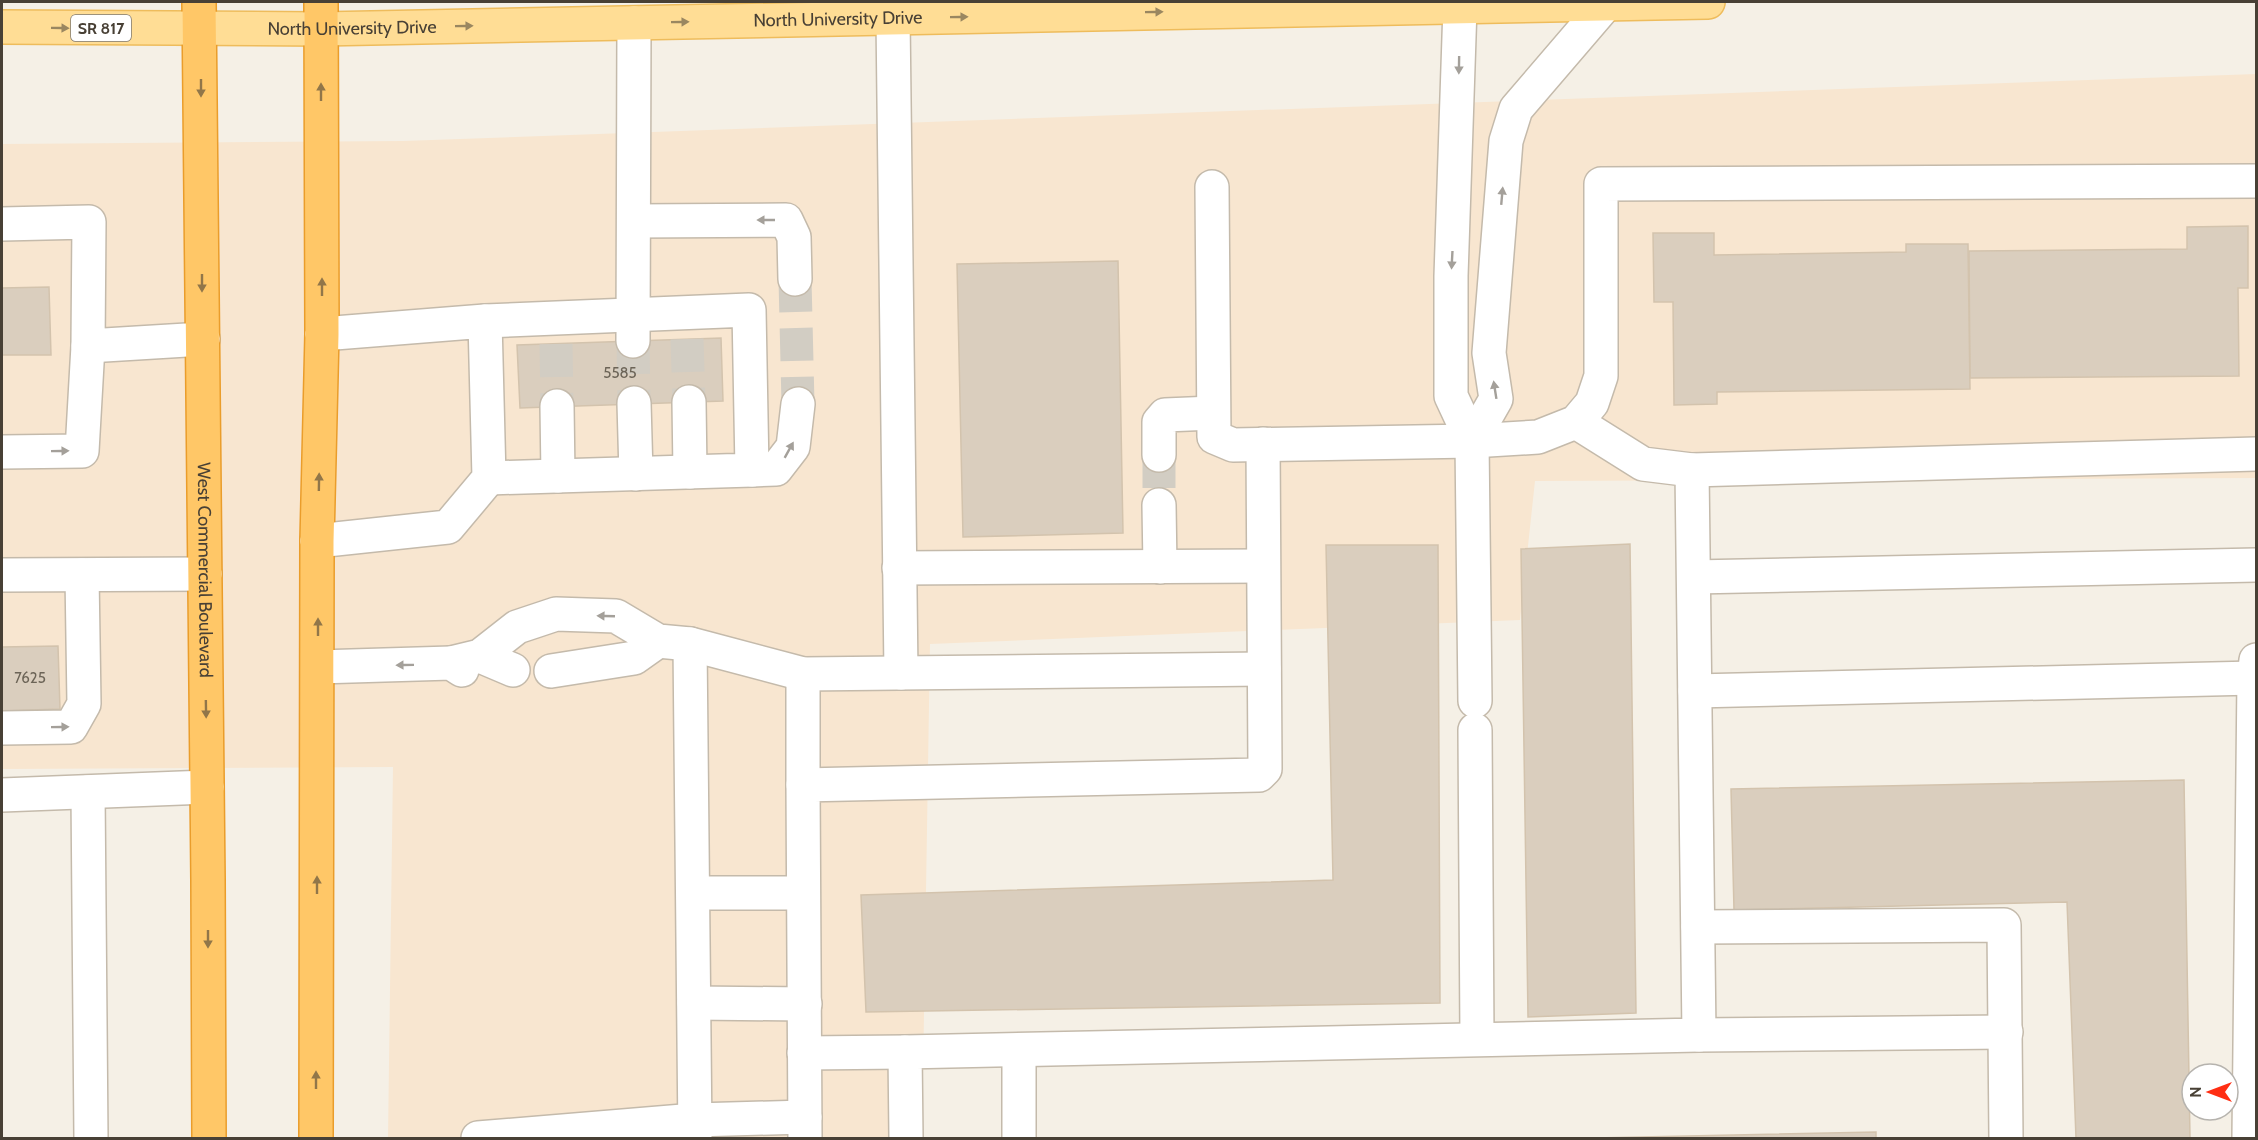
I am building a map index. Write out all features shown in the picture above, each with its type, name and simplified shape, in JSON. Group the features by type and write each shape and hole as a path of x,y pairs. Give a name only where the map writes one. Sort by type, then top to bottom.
{"highway":[{"name":"West Commercial Boulevard","path":"200,15 208,1138"},
{"path":"316,1138 317,541 322,334 321,15"}],"main road":[{"name":"North University Drive","path":"2,27 200,15 321,15 634,23 1460,4 1708,2"}],"lane":[{"path":"1460,4 1451,276 1451,396 1472,441 1477,1039"},
{"path":"1472,441 1496,399 1489,353 1506,141 1516,109 1606,4"},
{"path":"893,18 900,673"},
{"path":"633,328 634,23"},
{"path":"1212,187 1214,437 1233,445 1472,441 1538,437 1576,422 1592,403 1601,376 1601,184 2256,181"},
{"path":"634,221 786,220 794,237 795,279"},
{"path":"2,224 89,222 88,346 82,451 2,452"},
{"path":"322,334 485,321 555,331 687,326 749,310 752,470"},
{"path":"317,541 448,527 489,478 485,321"},
{"path":"88,346 203,339"},
{"path":"688,402 690,472"},
{"path":"634,404 636,474"},
{"path":"489,478 776,469 793,447 798,404"},
{"path":"557,406 558,476"},
{"path":"1159,455 1160,422 1165,415 1213,413"},
{"path":"1576,422 1643,464 1692,470 2256,454"},
{"path":"803,785 1259,776 1264,769 1263,444"},
{"path":"1692,470 1699,1035"},
{"path":"1160,505 1160,567"},
{"path":"1694,577 2256,565"},
{"path":"899,568 1263,566"},
{"path":"2,575 205,574"},
{"path":"2,728 71,727 84,704 82,575"},
{"path":"464,663 517,627 556,615 616,616 674,642 803,674 1264,669"},
{"path":"551,671 634,658 674,642"},
{"path":"674,642 693,894 695,1129"},
{"path":"318,667 464,663 513,670"},
{"path":"1695,691 2255,669 2249,1138"},
{"path":"478,1138 695,1129 805,1128 803,674"},
{"path":"2,795 207,787"},
{"path":"88,792 90,1138"},
{"path":"693,894 803,893"},
{"path":"1698,927 2004,926 2006,1138"},
{"path":"694,1003 804,1004"},
{"path":"804,1053 1699,1035 2006,1032"},
{"path":"1019,1050 1019,1138"},
{"path":"905,1052 906,1138"}],"shaded area":[{"path":"2256,74 2256,478 1535,481 1520,620 930,644 922,1138 388,1138 393,767 2,769 2,144 403,141"}],"building":[{"path":"2248,226 2248,288 2238,288 2239,376 1970,378 1969,251 2187,249 2187,227"},
{"path":"1653,233 1714,233 1714,255 1906,252 1906,244 1968,244 1970,389 1717,392 1717,404 1674,405 1673,302 1654,302"},
{"path":"1118,261 1123,533 963,537 957,264"},
{"path":"49,287 51,355 2,355 2,288"},
{"path":"721,338 723,401 520,408 517,345"},
{"path":"1630,544 1636,1013 1528,1017 1521,549"},
{"path":"1326,545 1438,545 1440,1003 866,1012 861,895 1333,880"},
{"path":"58,646 60,709 2,711 2,647"},
{"path":"2184,780 2189,1062 2180,1062 2180,1122 2190,1122 2190,1138 2076,1138 2067,902 1734,910 1731,789"},
{"path":"1876,1132 1876,1138 1594,1138"}],"tunnel":[{"path":"795,279 798,404"},
{"path":"687,339 689,402"},
{"path":"633,341 634,403"},
{"path":"556,344 557,406"},
{"path":"1159,455 1159,505"}]}
